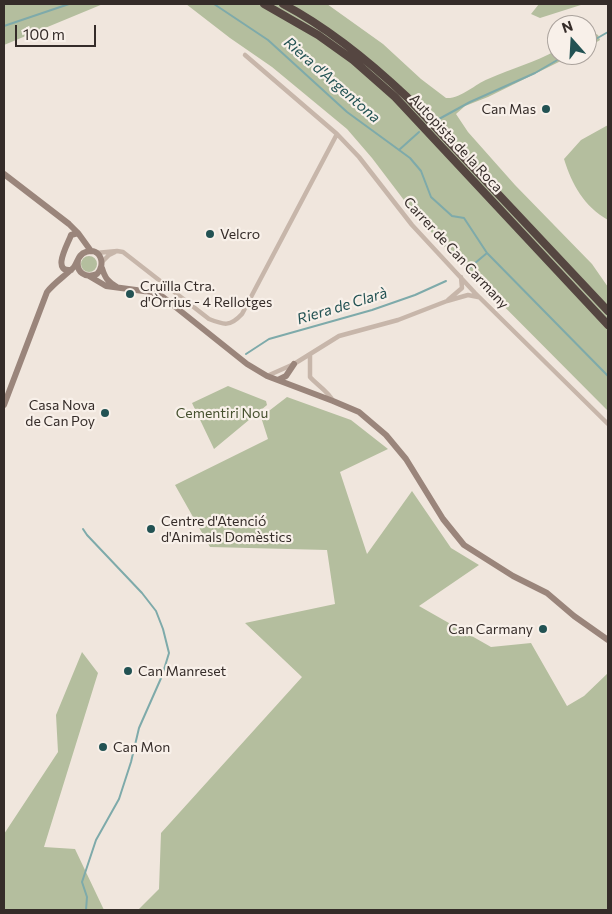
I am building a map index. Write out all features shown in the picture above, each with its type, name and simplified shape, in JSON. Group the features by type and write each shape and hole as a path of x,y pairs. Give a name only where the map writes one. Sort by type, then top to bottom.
{"highway":[{"name":"Autopista de la Roca","path":"264,4 318,35 353,60 389,91 608,325"},
{"name":"Autopista de la Roca","path":"283,4 344,42 407,96 608,311"}],"street":[{"name":"Carrer de Can Carmany","path":"245,55 337,134 359,157 412,225 481,298 608,424"},
{"path":"4,405 47,292 55,282 76,265 79,258 85,252 123,252 209,319 223,325 235,322 242,314 337,134"},
{"path":"4,174 79,236 94,252 102,265 108,281 118,288"},
{"path":"79,236 75,233 71,235 61,262 62,267 69,271 89,276 106,286 151,292 163,297 247,364 268,376 358,412 386,435 406,459 443,519 464,545 513,576 547,592 574,616 608,640"},
{"path":"79,236 78,268 82,274"},
{"path":"89,276 97,274 108,256 117,251"},
{"path":"447,301 462,288 461,276"},
{"path":"268,376 294,364 340,336 398,320 468,295 481,298"},
{"path":"310,355 310,377 330,394 333,401"},
{"path":"278,380 286,376 294,364"}],"green space":[{"path":"4,4 103,4 4,45"},
{"path":"186,4 327,4 383,44 421,79 446,98 462,94 483,81 547,55 547,65 553,65 488,97 465,106 456,114 468,132 515,185 592,264 608,287 608,411 444,246 413,212 372,158 347,129 272,67"},
{"path":"539,4 584,4 540,18 531,14"},
{"path":"608,125 608,220 592,208 580,194 571,178 564,159 581,140"},
{"path":"89,256 95,258 97,264 95,270 89,272 83,270 81,264 83,258"},
{"name":"Cementiri Nou","path":"228,386 266,401 267,405 214,449 192,403"},
{"path":"287,397 351,420 388,449 340,472 367,554 412,491 451,548 479,565 419,606 491,647 531,643 567,706 584,696 608,673 608,910 138,910 159,889 161,833 302,677 245,623 335,604 327,550 210,547 175,485 268,439 261,417"},
{"path":"82,652 98,673 44,847 75,849 104,910 4,910 4,834 58,752 56,715"}],"waterway":[{"path":"4,26 69,4"},
{"name":"Riera d'Argentona","path":"214,4 268,40 347,112 410,158 421,171 431,197 452,216 464,218 487,253 608,376"},
{"path":"597,38 608,32"},
{"path":"439,119 470,102 549,65"},
{"path":"399,150 419,132"},
{"name":"Riera de Clarà","path":"468,269 487,253"},
{"name":"Riera de Clarà","path":"246,354 269,339 372,310 415,295 446,281"},
{"path":"83,529 142,593 156,611 169,653 162,676 139,728 131,762 119,799 96,840 82,882 87,897 86,910"}],"place":[{"name":"Can Mas","path":"546,109"},
{"name":"Velcro","path":"210,234"},
{"name":"Cruïlla Ctra. d'Òrrius - 4 Rellotges","path":"130,294"},
{"name":"Casa Nova de Can Poy","path":"105,413"},
{"name":"Centre d'Atenció d'Animals Domèstics","path":"151,529"},
{"name":"Can Carmany","path":"543,629"},
{"name":"Can Manreset","path":"128,671"},
{"name":"Can Mon","path":"103,747"}]}
